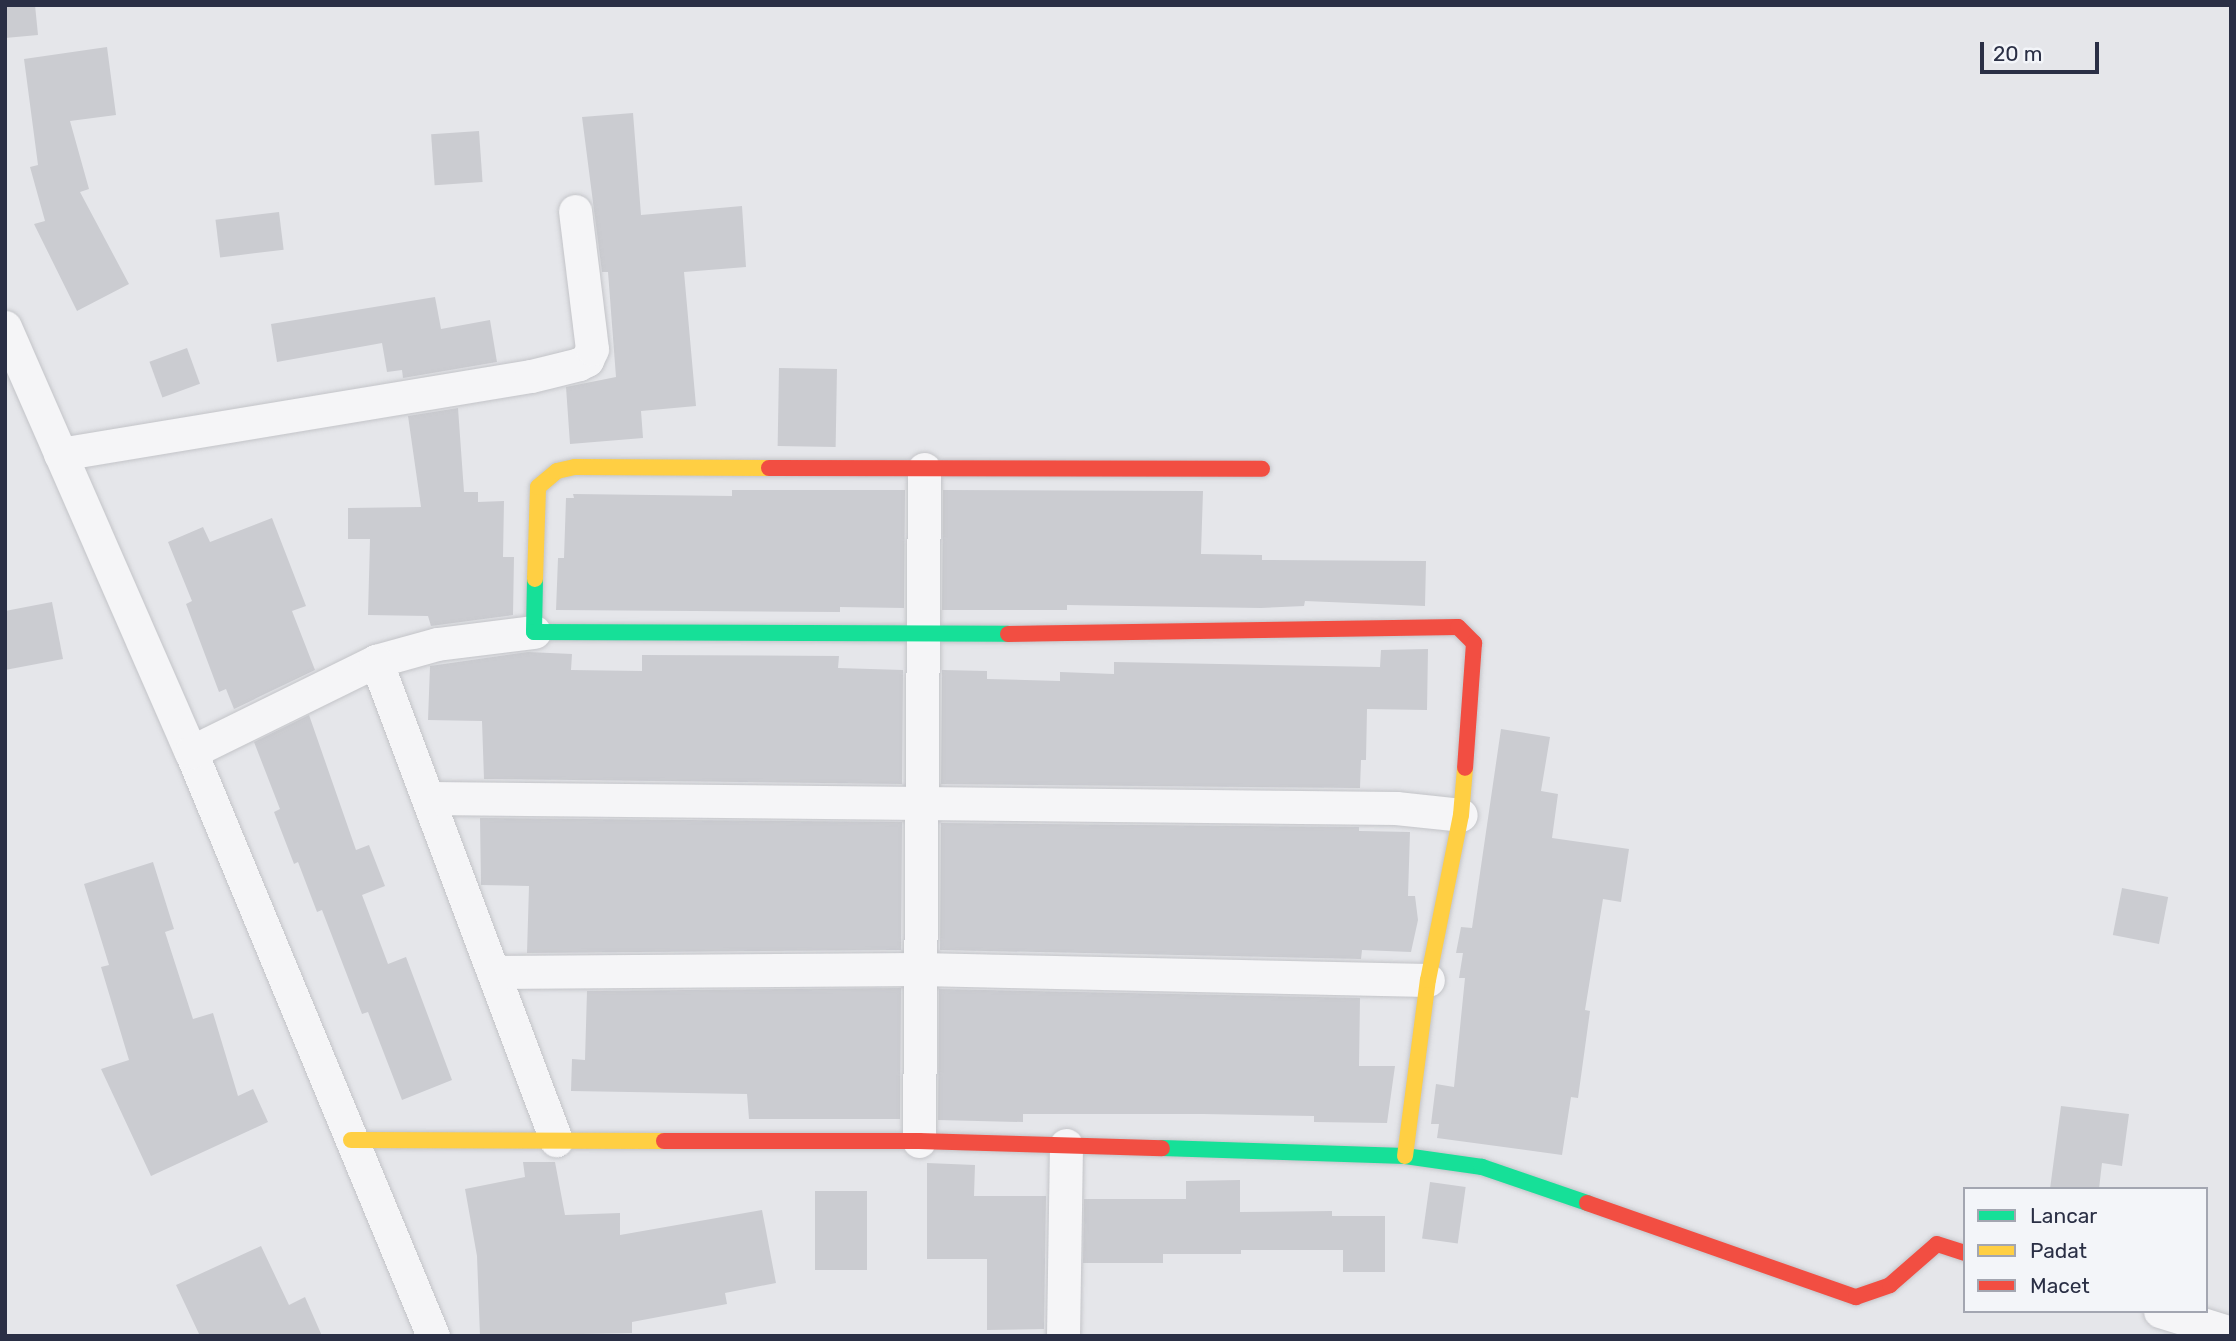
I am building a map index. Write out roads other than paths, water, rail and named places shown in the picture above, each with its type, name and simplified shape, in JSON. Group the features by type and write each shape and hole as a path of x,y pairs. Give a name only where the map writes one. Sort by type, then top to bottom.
{"street":[{"path":"60,454 531,376 579,364 587,359 592,349 575,211"},
{"path":"5,327 191,752 433,1336"},
{"path":"534,632 535,498 538,487 557,471 575,467 1262,469"},
{"path":"919,1140 924,469"},
{"path":"191,752 376,661 437,644 534,632 923,635 1458,627 1474,643 1461,815 1428,981 1405,1156"},
{"path":"376,661 556,1140"},
{"path":"428,798 922,801 1396,808 1461,815"},
{"path":"493,972 920,969 1428,981"},
{"path":"351,1140 919,1140 1405,1156 1482,1167 1856,1297 1890,1285 1937,1244 1963,1252"},
{"path":"1063,1336 1066,1145"},
{"path":"2166,1313 2231,1333"}]}
